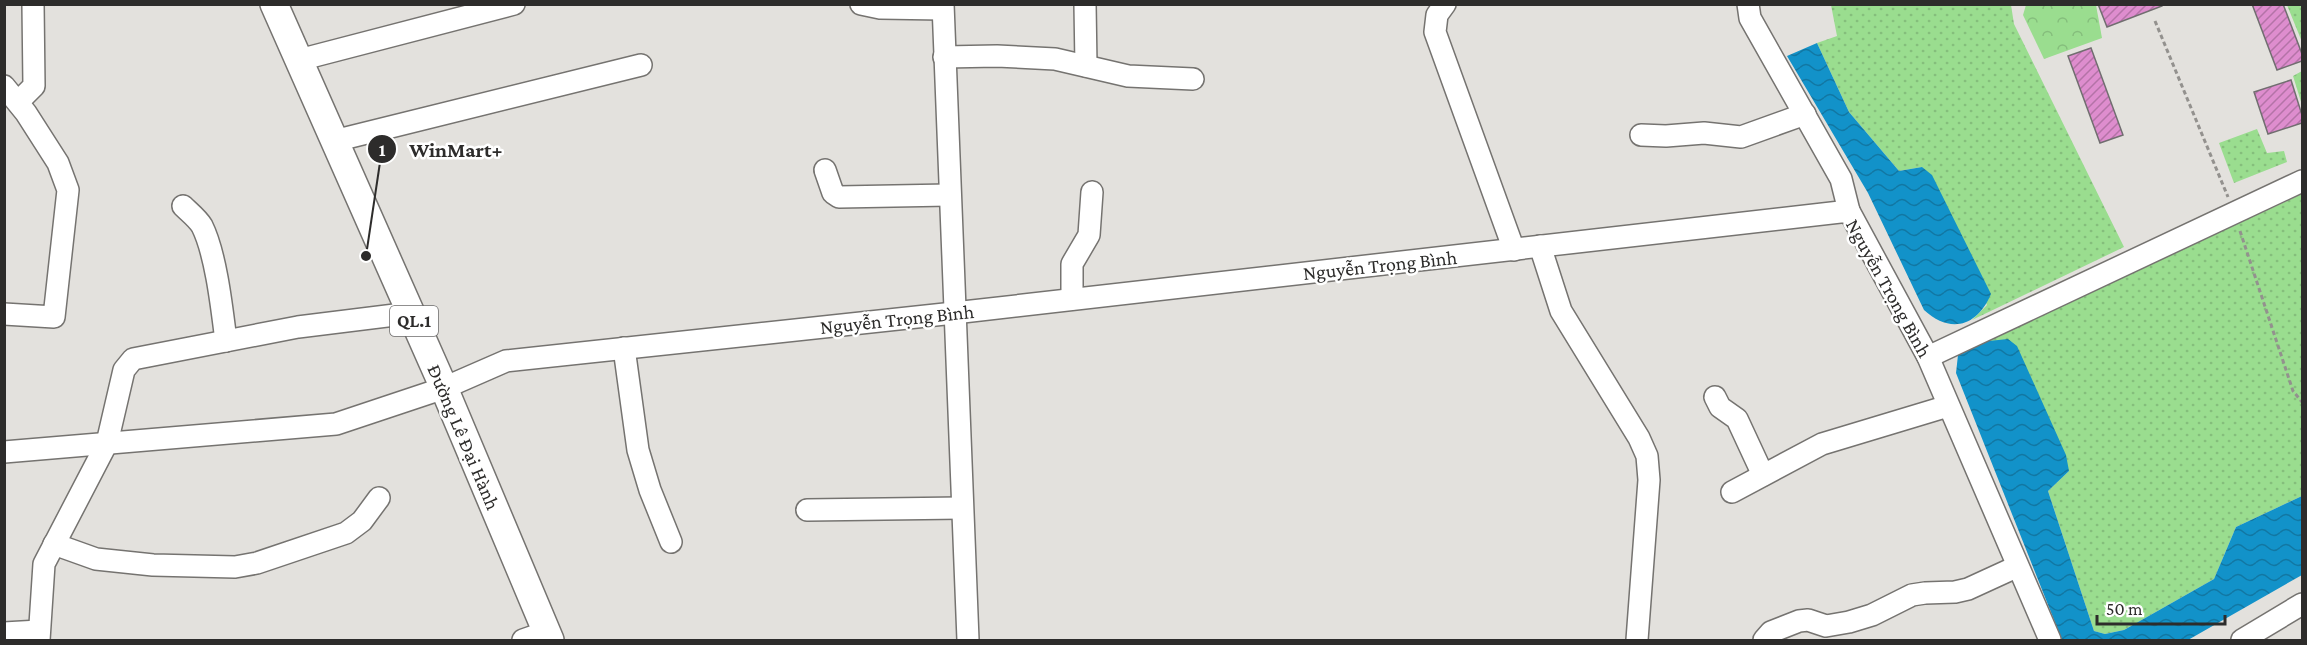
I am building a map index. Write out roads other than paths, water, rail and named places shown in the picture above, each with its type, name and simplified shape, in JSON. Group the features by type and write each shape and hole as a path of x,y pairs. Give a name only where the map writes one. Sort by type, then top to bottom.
{"main road":[{"name":"Đường Lê Đại Hành","path":"274,4 444,388 540,638"}],"street":[{"path":"4,314 54,317 68,190 58,163 11,94 34,86 33,4"},
{"path":"299,60 514,4"},
{"path":"861,4 880,8 943,7 968,640"},
{"path":"1085,4 1086,66"},
{"path":"1445,4 1437,15 1435,32 1514,250"},
{"path":"1748,4 1750,18 1841,179 1849,211"},
{"path":"944,57 1055,59 1128,76 1193,79"},
{"path":"334,141 641,65"},
{"path":"1641,135 1704,133 1741,137 1805,114"},
{"path":"825,170 833,193 839,197 949,195"},
{"path":"1928,357 2302,181"},
{"path":"1072,299 1072,264 1089,235 1092,192"},
{"path":"183,206 201,225 208,243 220,295 226,341"},
{"name":"Nguyễn Trọng Bình","path":"4,452 336,424 444,388 506,361 954,313 1849,211 1928,357 2016,567 2050,640"},
{"path":"1540,246 1561,311 1639,438 1647,456 1648,480 1636,640"},
{"path":"4,633 39,636 44,564 107,443 124,370 133,359 298,327 411,313"},
{"path":"624,348 638,450 650,490 671,542"},
{"path":"1715,397 1720,407 1737,419 1763,475"},
{"path":"1732,492 1831,441 1948,406"},
{"path":"54,544 96,559 153,565 235,567 257,563 346,532 362,521 379,498"},
{"path":"807,510 962,508"},
{"path":"1764,640 1771,633 1798,621 1808,620 1826,626 1849,622 1872,615 1912,595 1968,589 2016,567"},
{"path":"2242,640 2302,604"}],"water":[{"path":"1817,43 1849,112 1899,171 1922,167 1932,175 1991,294 1985,305 1971,320 1953,324 1943,322 1924,310 1868,193 1787,56"},
{"path":"2008,339 2017,346 2066,455 2069,471 2048,491 2094,631 2105,634 2124,630 2214,579 2236,527 2302,496 2302,575 2188,640 2062,640 1956,373 1958,355 1979,342"}],"place":[{"name":"WinMart+","path":"366,256"}]}
